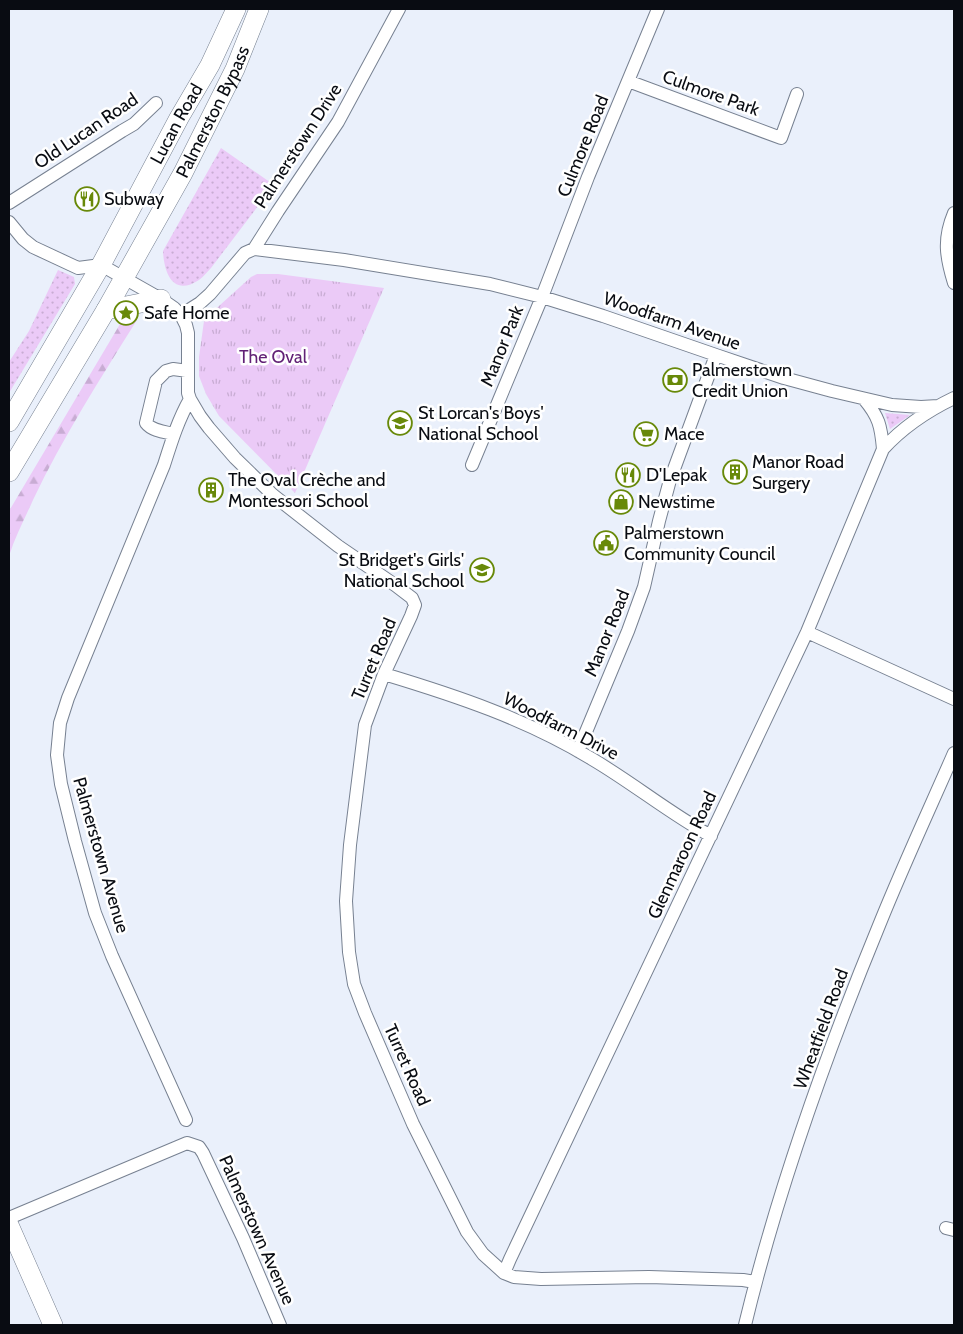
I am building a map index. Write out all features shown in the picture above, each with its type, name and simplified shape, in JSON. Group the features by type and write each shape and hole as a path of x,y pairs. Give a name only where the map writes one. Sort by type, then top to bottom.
{"main road":[{"name":"Lucan Road","path":"101,265 179,118 210,65 236,9"},
{"name":"Palmerston Bypass","path":"9,472 125,278 183,173 235,69 259,9"},
{"path":"150,175 156,185 161,187 167,186 183,173"},
{"path":"9,422 101,265"},
{"path":"9,426 36,394 108,283 116,277 125,278"},
{"path":"106,310 161,299"},
{"path":"9,1225 53,1325"}],"street":[{"name":"Palmerstown Drive","path":"254,249 338,122 399,9"},
{"name":"Culmore Road","path":"542,297 588,176 658,9"},
{"name":"Culmore Park","path":"628,81 782,138 797,94"},
{"name":"Old Lucan Road","path":"9,203 128,128 146,114 156,103"},
{"path":"954,213 946,242 948,261 954,283"},
{"path":"9,222 28,244 41,251 78,268 101,265 174,308 181,315 188,333 187,383 190,399"},
{"path":"181,315 210,294 245,254 254,249 344,260 490,284 542,297"},
{"name":"Woodfarm Avenue","path":"542,297 604,316 784,378 892,405 938,406"},
{"name":"Manor Park","path":"472,465 542,297"},
{"name":"Manor Road","path":"578,750 628,631 644,586 670,480 716,356"},
{"path":"174,434 148,427 146,423 156,381 166,371 173,369 188,371"},
{"name":"Glenmaroon Road","path":"504,1273 807,632 883,449 894,437 923,415 954,398"},
{"name":"Palmerstown Avenue","path":"186,1120 112,956 95,913 61,784 57,755 60,723 68,698 150,498 184,409 190,399"},
{"name":"Turret Road","path":"190,399 200,416 219,440 273,495 338,546 412,598 414,605 411,616 384,674 365,725 350,844 346,900 349,952 354,984 413,1124 466,1232 483,1254 504,1273"},
{"name":"Glenmaroon Road","path":"864,399 873,409 881,426 883,449"},
{"path":"807,632 954,699"},
{"name":"Woodfarm Drive","path":"384,674 437,690 520,721 578,750 637,787 683,820 711,836"},
{"name":"Wheatfield Road","path":"745,1325 755,1282 795,1151 819,1081 880,922 954,753"},
{"name":"Palmerstown Avenue","path":"9,1218 187,1143 198,1147 203,1153 244,1238 280,1325"},
{"path":"504,1273 514,1277 541,1279 649,1277 755,1282"}],"green space":[{"path":"221,148 274,185 204,276 190,285 176,284 165,267 163,251"},
{"path":"58,270 74,277 75,284 9,393 9,362 29,331"},
{"name":"The Oval","path":"257,274 278,274 384,288 295,493 219,416 206,394 199,376 199,357 204,321 251,277"},
{"path":"126,314 137,320 82,408 57,454 33,500 9,556 9,511"},
{"path":"885,413 910,415 890,429"}],"place":[{"name":"Subway","path":"87,199"},
{"name":"Safe Home","path":"126,313"},
{"name":"Palmerstown Credit Union","path":"675,380"},
{"name":"St Lorcan's Boys' National School","path":"400,423"},
{"name":"Mace","path":"646,434"},
{"name":"Manor Road Surgery","path":"735,472"},
{"name":"D'Lepak","path":"628,475"},
{"name":"The Oval Crèche and Montessori School","path":"211,490"},
{"name":"Newstime","path":"621,502"},
{"name":"Palmerstown Community Council","path":"606,543"},
{"name":"St Bridget's Girls' National School","path":"482,570"}]}
